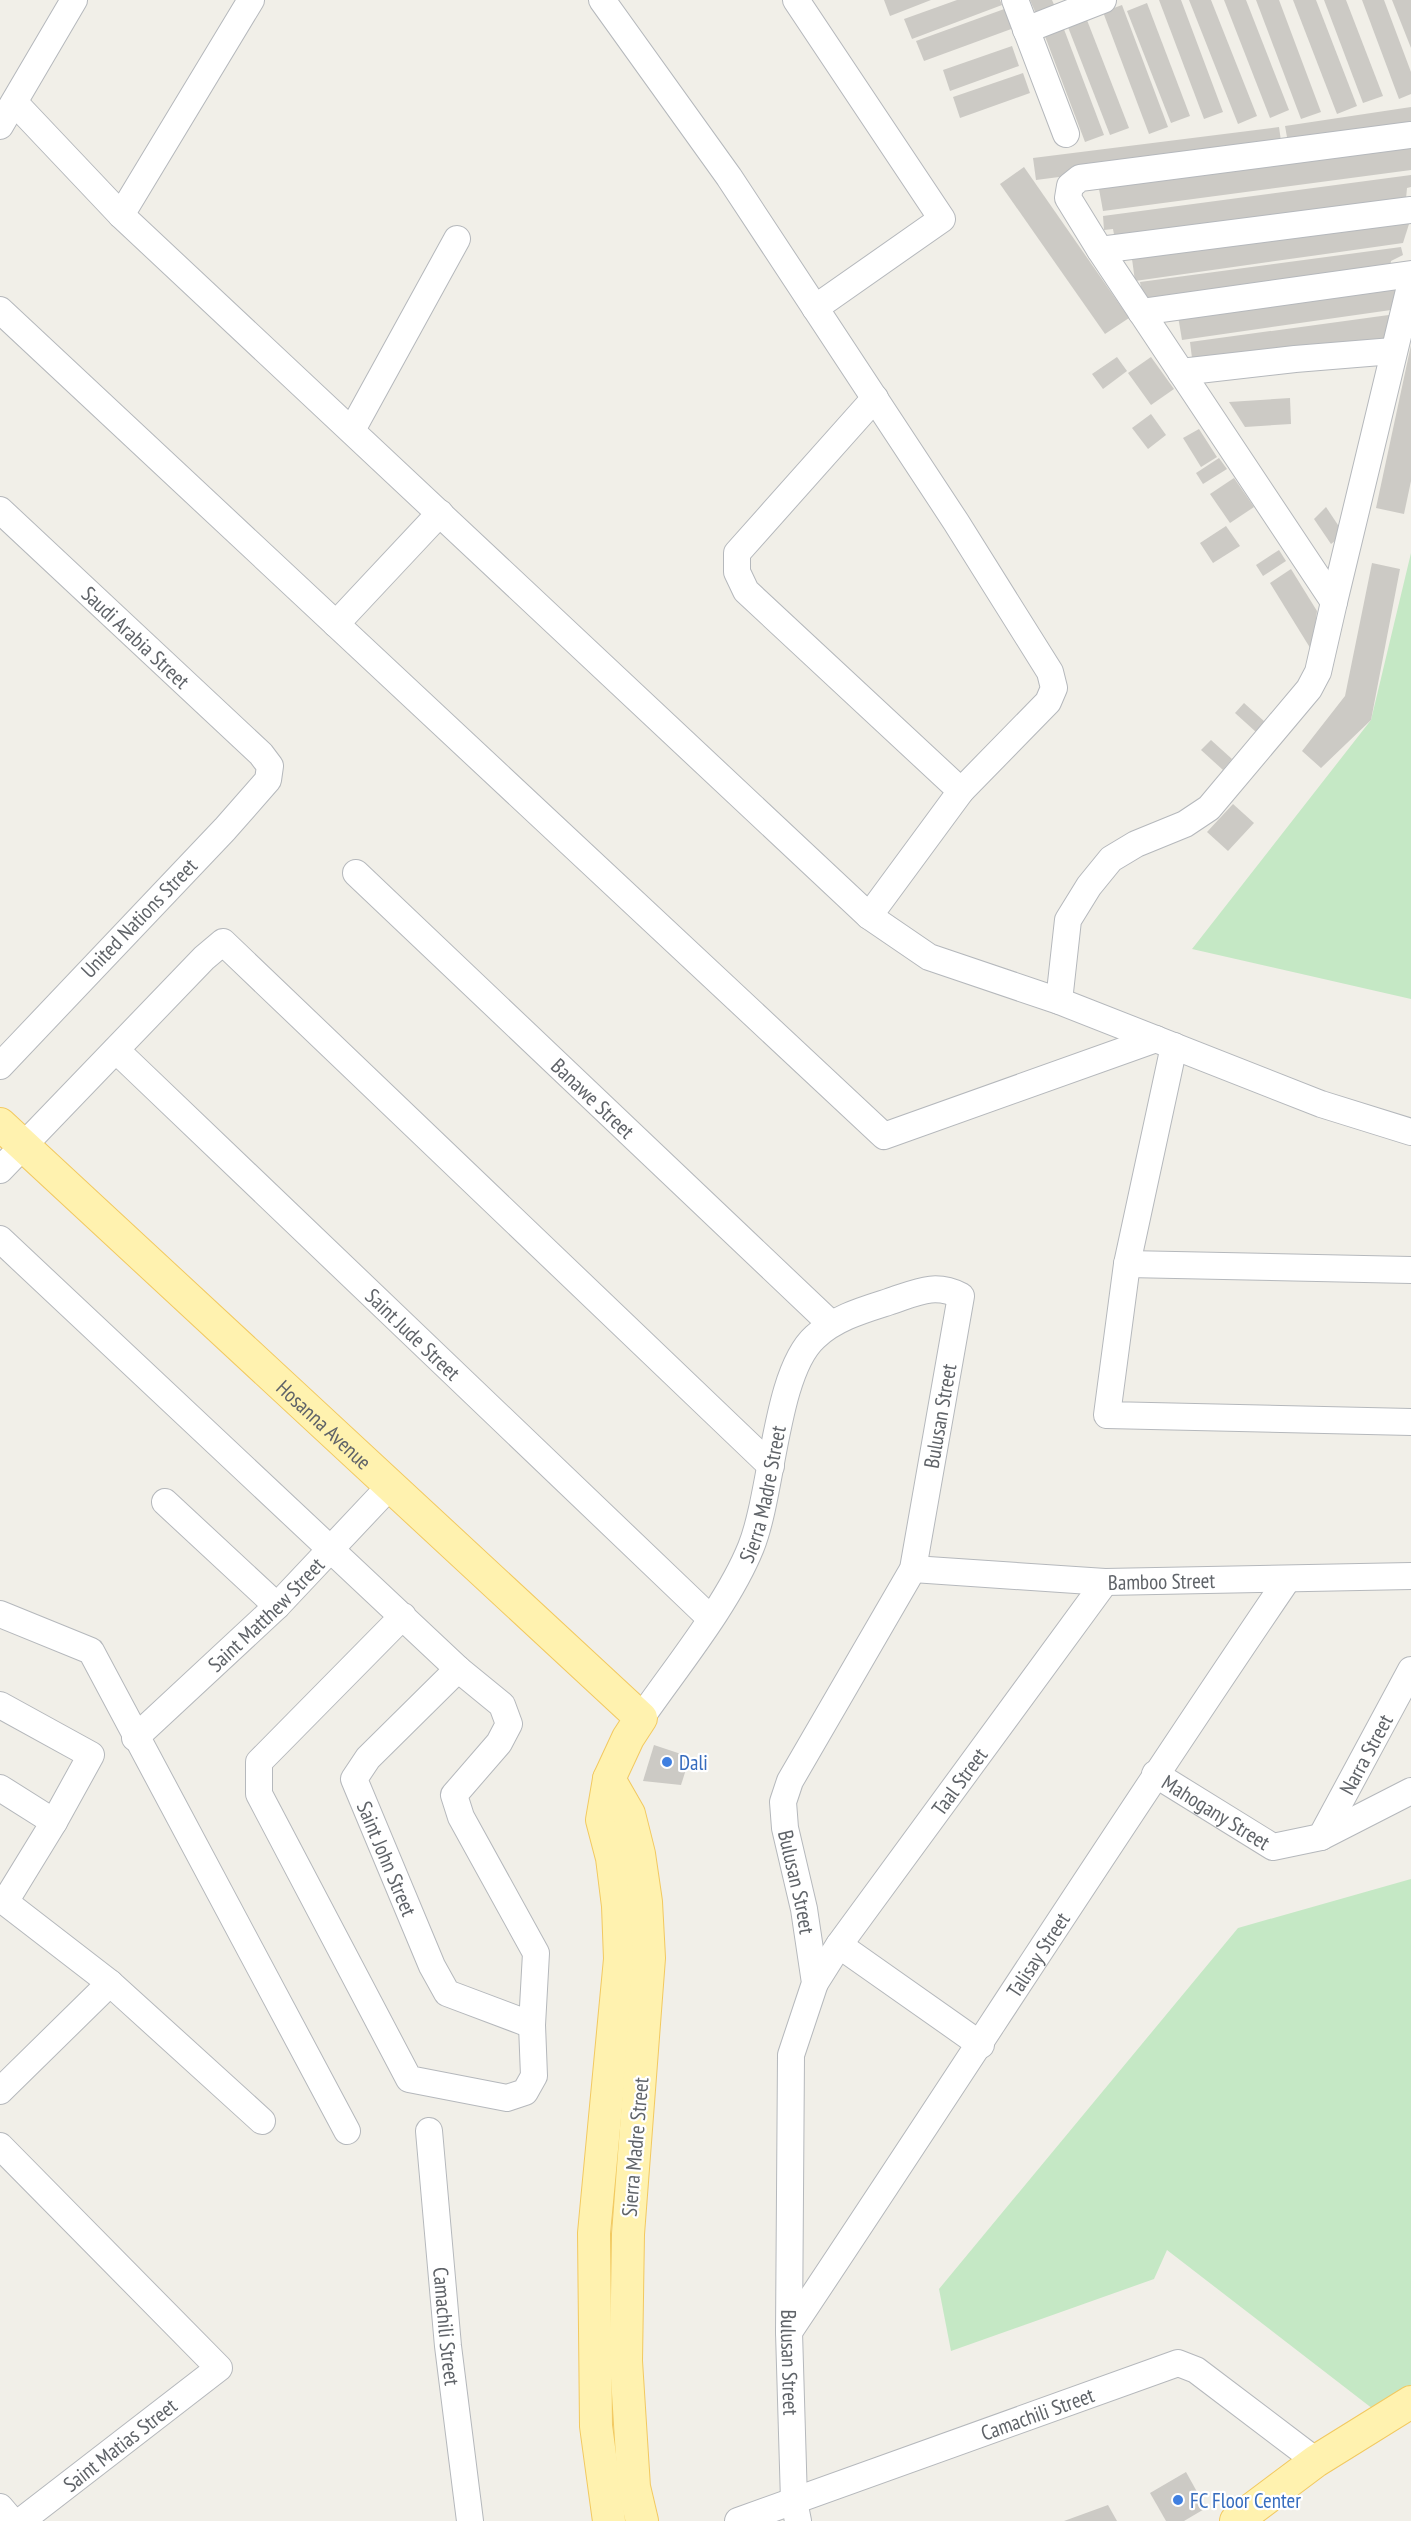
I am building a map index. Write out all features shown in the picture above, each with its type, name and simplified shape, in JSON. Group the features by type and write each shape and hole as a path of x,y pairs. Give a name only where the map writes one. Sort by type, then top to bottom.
{"main road":[{"name":"Hosanna Avenue","path":"11,1134 641,1718"},
{"name":"Sierra Madre Street","path":"609,2521 596,2426 594,2233 620,1959 618,1906 612,1858 602,1820 609,1779 628,1738 641,1718"},
{"name":"Sierra Madre Street","path":"609,1779 629,1814 639,1854 646,1902 649,1958 628,2234 626,2361 634,2487 642,2521"},
{"path":"605,2113 638,2116"},
{"path":"1236,2521 1316,2461 1411,2402"}],"street":[{"path":"0,126 74,0"},
{"path":"121,215 251,0"},
{"path":"603,0 729,177 1050,672 1054,688 1048,702 961,791 869,916"},
{"path":"796,0 942,219 815,308"},
{"path":"1015,0 1066,134"},
{"path":"1026,30 1103,0"},
{"path":"15,103 121,215 869,916 929,957 1059,1001 1321,1104 1411,1132"},
{"path":"1334,602 1100,250 1068,198 1070,186 1080,178 1411,135"},
{"path":"1100,250 1411,210"},
{"path":"352,430 458,238"},
{"path":"1141,312 1411,274"},
{"path":"1059,1001 1068,920 1089,886 1111,859 1136,844 1185,824 1209,808 1309,689 1318,672 1411,282"},
{"path":"0,310 884,1136 1165,1043"},
{"path":"1181,372 1393,351"},
{"path":"874,398 737,552 737,572 746,591 961,791"},
{"name":"Saudi Arabia Street","path":"0,510 261,754 270,766"},
{"path":"336,624 440,513"},
{"name":"United Nations Street","path":"0,1066 225,829 268,780 270,766"},
{"name":"Banawe Street","path":"356,873 831,1324"},
{"path":"0,1170 11,1134 116,1050 204,958 223,942 771,1466"},
{"path":"1165,1043 1127,1264 1107,1415 1411,1422"},
{"name":"Saint Jude Street","path":"116,1050 710,1618"},
{"path":"0,1239 331,1548 403,1616 458,1669 502,1705 509,1724 499,1743 454,1795 461,1817 536,1953 532,2025 534,2076 525,2092 507,2098 409,2079 259,1794 259,1762 403,1616"},
{"path":"1127,1264 1411,1270"},
{"name":"Sierra Madre Street","path":"641,1718 710,1618 751,1548 764,1508 789,1382 799,1357 813,1338 831,1324 856,1313 929,1288 946,1288 961,1296"},
{"name":"Bulusan Street","path":"796,2511 789,2332 791,2055 815,1983 804,1910 785,1828 783,1802 790,1781 913,1569 961,1296"},
{"name":"Saint Matthew Street","path":"135,1738 277,1606 391,1485"},
{"path":"165,1502 277,1606"},
{"name":"Bamboo Street","path":"913,1569 1106,1582 1411,1576"},
{"name":"Talisay Street","path":"789,2332 981,2044 1155,1774 1287,1580"},
{"name":"Taal Street","path":"815,1983 839,1946 1106,1582"},
{"path":"0,1614 91,1651 135,1738 347,2131"},
{"name":"Saint John Street","path":"458,1669 368,1758 354,1779 428,1955 447,1993 532,2025"},
{"name":"Narra Street","path":"1321,1837 1411,1670"},
{"path":"0,1705 91,1755 54,1822 2,1900 110,1983 262,2121"},
{"name":"Mahogany Street","path":"1155,1774 1273,1847 1321,1837 1411,1791"},
{"path":"0,1788 54,1822"},
{"path":"839,1946 981,2044"},
{"path":"0,2091 110,1983"},
{"name":"Camachili Street","path":"429,2132 448,2346 470,2521"},
{"name":"Saint Matias Street","path":"0,2146 219,2368 21,2521"},
{"name":"Camachili Street","path":"738,2521 796,2511 1178,2363 1196,2370 1316,2461"},
{"path":"0,2506 12,2521"}],"green space":[{"path":"1411,553 1411,999 1192,949 1371,720"},
{"path":"1411,1879 1411,2385 1373,2409 1167,2250 1154,2279 951,2351 939,2289 1238,1928"}],"building":[{"path":"884,0 931,0 890,16"},
{"path":"957,0 1000,0 1002,5 912,39 904,19"},
{"path":"1030,0 1052,0 1055,7 1036,14"},
{"path":"1159,0 1181,0 1223,112 1204,119"},
{"path":"1189,0 1211,0 1257,116 1238,124"},
{"path":"1224,0 1246,0 1289,110 1270,118"},
{"path":"1256,0 1279,0 1321,112 1301,119"},
{"path":"1293,0 1316,0 1357,106 1337,114"},
{"path":"1324,0 1346,0 1383,96 1363,103"},
{"path":"1362,0 1384,0 1411,72 1411,94 1399,99"},
{"path":"1392,0 1411,0 1411,48"},
{"path":"1147,3 1190,116 1171,123 1127,11"},
{"path":"1122,5 1168,127 1149,134 1103,12"},
{"path":"1007,8 1014,28 924,61 916,41"},
{"path":"1085,15 1129,128 1110,135 1066,22"},
{"path":"1062,24 1104,135 1085,142 1043,31"},
{"path":"1012,46 1019,66 950,91 943,70"},
{"path":"1023,73 1030,93 960,118 953,97"},
{"path":"1411,107 1411,131 1289,148 1285,126"},
{"path":"1279,127 1282,148 1036,180 1033,158"},
{"path":"1411,147 1411,170 1103,211 1099,189"},
{"path":"1024,167 1129,318 1105,334 1000,184"},
{"path":"1411,175 1411,187 1407,188 1406,199 1115,240 1113,229 1104,230 1103,216"},
{"path":"1405,219 1409,224 1403,243 1135,281 1132,259"},
{"path":"1401,247 1403,255 1391,261 1390,271 1154,305 1154,297 1143,298 1140,282"},
{"path":"1395,285 1398,309 1182,340 1178,316"},
{"path":"1396,314 1391,339 1193,366 1190,342"},
{"path":"1411,345 1411,481 1404,514 1376,508"},
{"path":"1117,357 1127,371 1103,389 1092,374"},
{"path":"1151,357 1174,389 1151,405 1128,373"},
{"path":"1290,398 1291,424 1245,427 1229,402"},
{"path":"1151,414 1166,435 1148,449 1132,428"},
{"path":"1199,429 1217,457 1201,467 1183,438"},
{"path":"1219,458 1227,469 1203,484 1196,473"},
{"path":"1234,478 1254,507 1230,523 1210,494"},
{"path":"1326,507 1344,534 1331,544 1314,519"},
{"path":"1226,526 1240,546 1213,563 1200,543"},
{"path":"1279,550 1286,561 1263,576 1256,565"},
{"path":"1372,563 1400,569 1371,720 1321,768 1302,751 1345,696"},
{"path":"1291,569 1317,611 1312,651 1270,583"},
{"path":"1244,703 1265,722 1256,732 1235,713"},
{"path":"1211,740 1232,759 1223,770 1201,750"},
{"path":"1233,804 1254,823 1228,851 1207,832"},
{"name":"Dali","path":"654,1745 690,1757 681,1785 643,1781"},
{"name":"FC Floor Center","path":"1186,2472 1206,2508 1184,2521 1166,2521 1150,2493"},
{"path":"1108,2505 1117,2521 1064,2521"}],"place":[{"name":"Dali","path":"667,1762"},
{"name":"FC Floor Center","path":"1178,2500"}]}
